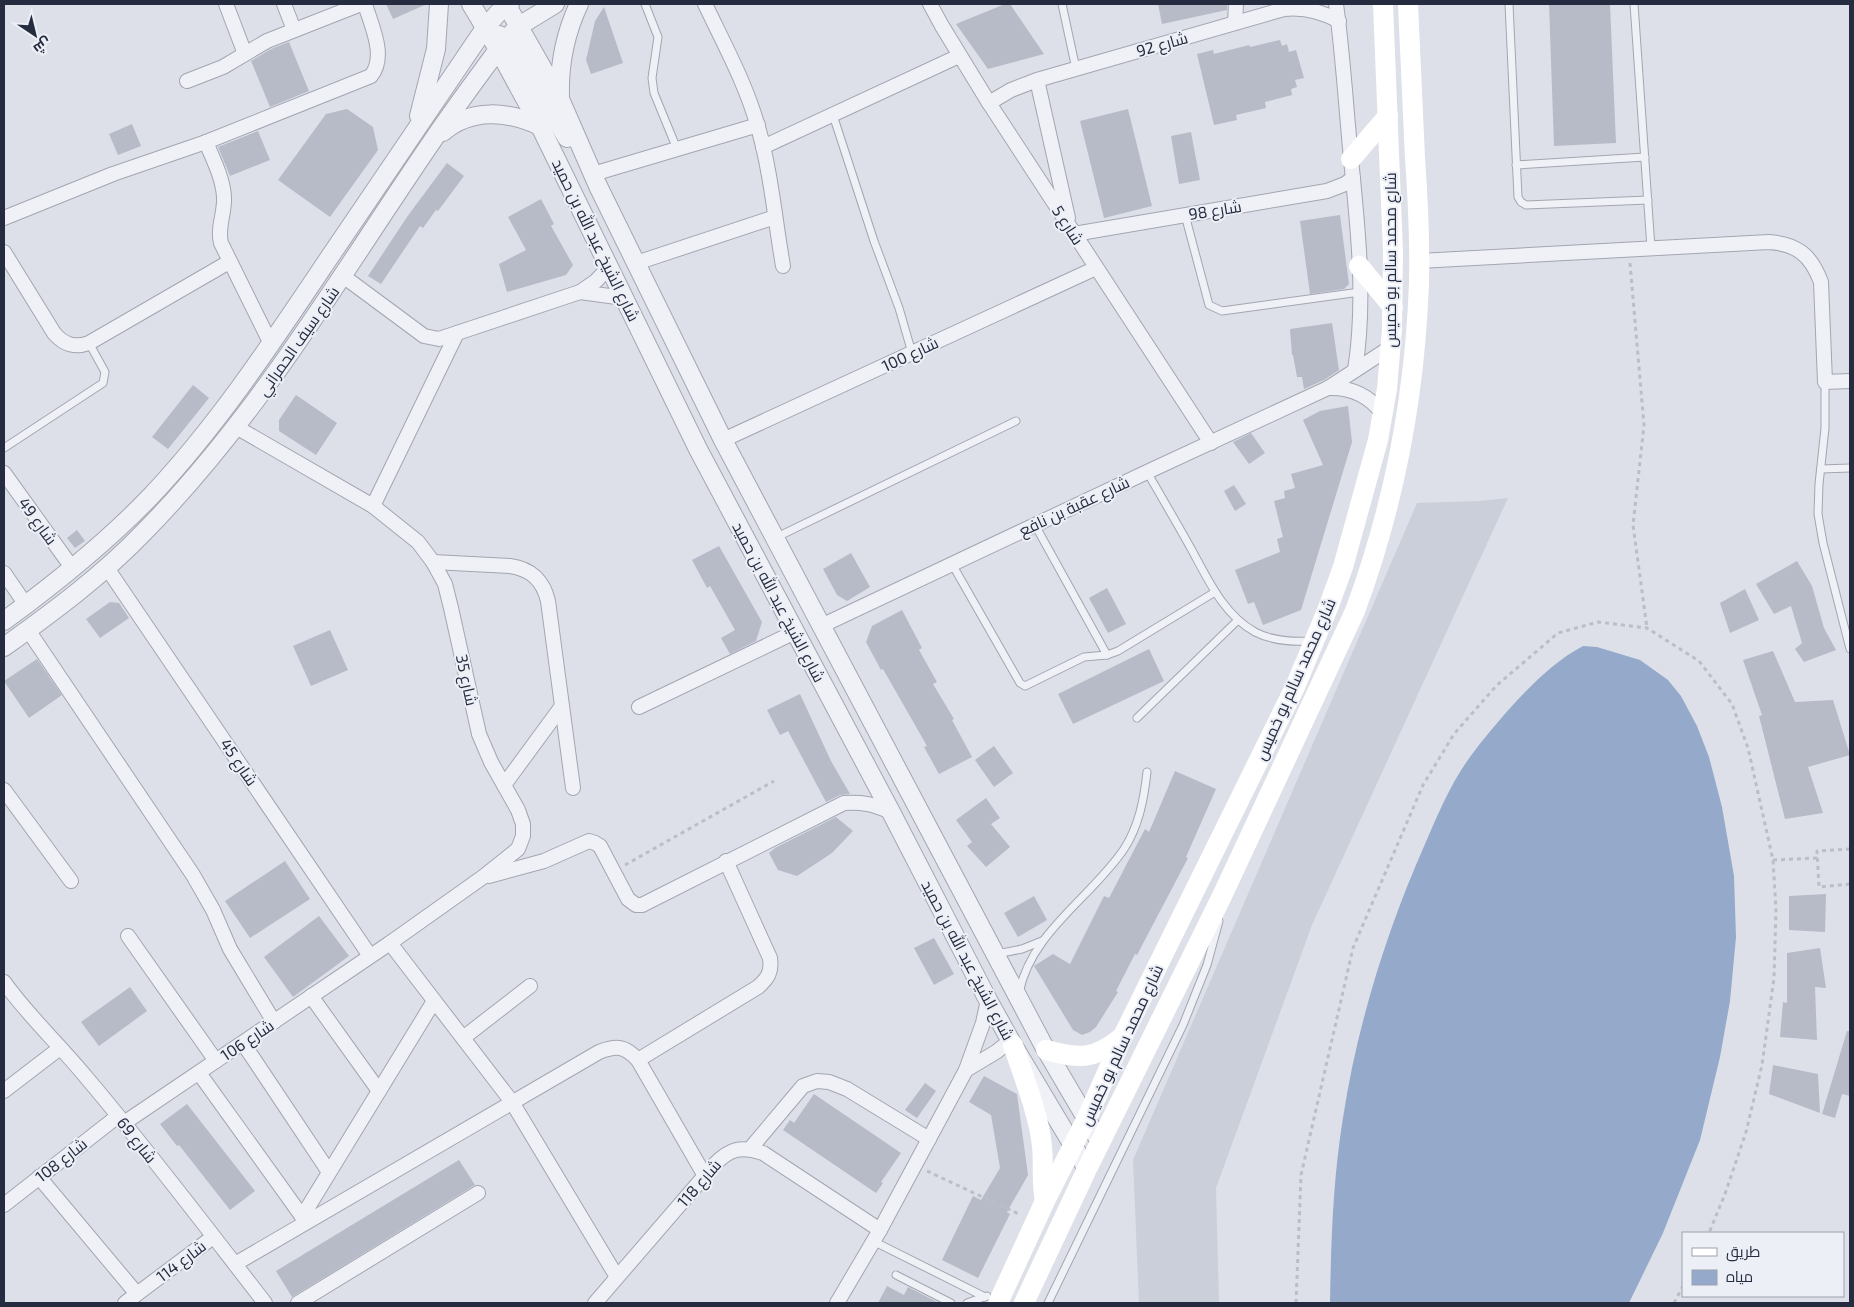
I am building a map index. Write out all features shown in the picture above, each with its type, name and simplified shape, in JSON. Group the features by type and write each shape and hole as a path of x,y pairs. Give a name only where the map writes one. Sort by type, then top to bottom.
{"main road":[{"name":"شارع محمد سالم بو خميس","path":"996,1296 1073,1148 1123,1036 1295,687 1343,567 1378,440 1391,348 1393,307 1383,4"},
{"name":"شارع محمد سالم بو خميس","path":"1024,1303 1100,1142 1222,896 1339,646 1368,573 1385,515 1402,444 1414,366 1419,261 1408,4"},
{"path":"1352,169 1388,116"},
{"path":"1359,266 1393,307"},
{"path":"1046,1050 1063,1055 1086,1056 1098,1054 1123,1036"},
{"path":"1012,1043 1038,1126 1042,1147 1042,1187 1045,1201"}],"street":[{"path":"226,4 245,54"},
{"path":"284,4 294,30"},
{"path":"4,218 113,174 206,142 371,76 376,69 378,61 376,43 363,4 294,30 267,42 222,67 187,82"},
{"path":"414,130 430,79 436,50 439,4"},
{"path":"471,4 485,28 501,44 548,106 573,150 596,180 677,149 758,125"},
{"name":"شارع سيف الحمراني","path":"4,647 107,568 187,487 236,427 293,350 433,140 501,44 519,26 555,4"},
{"path":"560,99 562,58 566,38 579,4"},
{"path":"705,4 743,84 758,125 783,266"},
{"name":"شارع 5","path":"930,4 989,103 1211,443"},
{"path":"1235,23 1236,4"},
{"path":"1336,4 1352,169 1359,266 1360,334 1355,370"},
{"name":"شارع سيف الحمراني","path":"4,621 73,569 117,530 171,474 271,344 414,130 485,28 503,6"},
{"name":"شارع الشيخ عبد الله بن حميد","path":"503,6 519,26 560,99 596,180 723,440 1046,1050 1100,1142"},
{"name":"شارع 92","path":"989,103 1011,90 1037,80 1284,9 1295,8 1318,11 1339,21"},
{"name":"شارع الشيخ عبد الله بن حميد","path":"501,44 698,449 891,812 988,1000 1087,1169"},
{"path":"763,147 960,56"},
{"path":"1037,80 1072,230"},
{"path":"433,140 460,120 477,115 510,115 540,126"},
{"path":"206,142 224,190 219,235 220,243 271,344"},
{"name":"شارع 98","path":"1072,230 1185,215 1327,191 1345,184 1352,169"},
{"path":"636,263 775,217"},
{"path":"1419,261 1769,242 1783,243 1796,248 1812,263 1821,282 1825,382 1850,381"},
{"path":"4,252 60,339 74,345 89,343 229,262"},
{"path":"343,276 424,336 439,339 580,292 596,281 609,267"},
{"name":"شارع 100","path":"723,440 1096,268"},
{"path":"580,292 624,298"},
{"path":"373,506 457,333"},
{"name":"شارع عقبة بن نافع","path":"821,626 1328,388 1391,348"},
{"path":"1328,388 1344,389 1359,393 1368,398 1383,414"},
{"name":"شارع 35","path":"236,427 373,506 418,542 434,562 445,584 452,608 479,734 491,762 518,810 523,824 524,836 518,849 483,877 370,956"},
{"name":"شارع 49","path":"4,475 73,569"},
{"path":"434,562 510,566 521,568 539,580 545,590 548,601 573,788"},
{"name":"شارع 45","path":"107,568 370,956"},
{"path":"4,573 26,604"},
{"path":"28,630 193,875 213,910 230,949 274,1022"},
{"path":"639,707 795,632"},
{"path":"504,785 562,706"},
{"path":"4,790 71,881"},
{"path":"483,877 544,861 589,841 595,842 600,846 628,898 636,904 642,905 844,803 860,802 876,805 891,812"},
{"path":"638,1060 758,987 769,975 771,967 770,958 726,861"},
{"path":"128,936 216,1061"},
{"path":"390,943 512,1102 617,1276"},
{"name":"شارع 106","path":"121,1119 199,1073 370,956"},
{"name":"شارع 69","path":"4,982 32,1019 60,1048 121,1119 265,1303"},
{"path":"463,1038 530,986"},
{"path":"311,996 379,1091"},
{"path":"837,1303 876,1236 966,1070 983,1023 988,1000"},
{"path":"304,1220 329,1172 434,1001"},
{"path":"243,1043 329,1172"},
{"path":"966,1070 1012,1043"},
{"path":"235,1264 304,1220 609,1048 619,1047 630,1052 638,1060 705,1176"},
{"path":"4,1091 60,1048"},
{"path":"199,1073 304,1220"},
{"path":"876,1236 763,1153 750,1149 803,1086 817,1081 829,1082 847,1089 929,1139"},
{"name":"شارع 108","path":"4,1205 39,1177 121,1119"},
{"name":"شارع 118","path":"594,1303 724,1155 736,1149 750,1149"},
{"path":"39,1177 137,1294"},
{"path":"298,1303 478,1193"},
{"name":"شارع 114","path":"125,1303 213,1237"}],"lane":[{"path":"645,4 658,37 652,78 654,93 677,149"},
{"path":"1062,4 1076,68"},
{"path":"1509,4 1516,165 1518,197 1521,202 1526,205 1648,200"},
{"path":"1634,4 1651,248"},
{"path":"832,115 874,241 899,308 912,353"},
{"path":"1516,165 1645,157"},
{"path":"1185,215 1209,306 1222,311 1360,292"},
{"path":"4,448 103,383 105,372 89,343"},
{"path":"1825,382 1825,428 1818,499 1820,528 1850,649"},
{"path":"775,538 1016,421"},
{"path":"1820,469 1850,468"},
{"path":"1147,472 1215,592 1238,620 1254,632 1273,639 1293,642 1314,641"},
{"path":"1035,525 1107,655"},
{"path":"952,564 1022,686 1031,684 1084,656 1107,655 1125,648 1215,592"},
{"path":"1137,718 1238,620"},
{"path":"1018,997 1027,967 1042,941 1091,888 1124,848 1136,824 1144,798 1146,772"},
{"path":"1048,1303 1183,1025 1209,958 1220,919 1222,896"},
{"path":"996,955 1022,949 1042,941"},
{"path":"876,1236 996,1296"},
{"path":"896,1275 951,1303"},
{"path":"967,1303 996,1296"}],"path":[{"path":"1629,250 1644,425 1633,525 1647,628"},
{"path":"1296,1303 1301,1175 1352,948 1423,785 1454,734 1496,686 1558,633 1598,622 1647,628 1700,661 1732,704 1748,748 1773,860 1776,910 1774,978 1762,1066 1746,1132 1725,1194 1709,1232"},
{"path":"614,872 774,781"},
{"path":"1850,849 1817,851 1819,887 1850,884"},
{"path":"1773,860 1817,858"},
{"path":"915,1165 1035,1222"},
{"path":"1674,1303 1682,1288"}],"shaded area":[{"path":"1508,498 1312,925 1216,1188 1219,1303 1139,1303 1133,1160 1417,503"}],"water":[{"path":"1583,646 1597,647 1640,660 1668,680 1681,696 1697,726 1709,757 1722,807 1734,876 1736,937 1730,1001 1720,1057 1700,1140 1663,1233 1629,1303 1330,1303 1335,1187 1349,1083 1365,1013 1398,910 1440,810 1470,757 1519,698 1553,666"}],"building":[{"path":"386,4 427,4 393,19"},
{"path":"1005,4 1010,4 1044,54 988,69 956,24"},
{"path":"1158,4 1227,4 1227,10 1162,24"},
{"path":"1549,4 1610,4 1616,143 1554,146"},
{"path":"604,7 623,63 591,74 586,60 595,21"},
{"path":"1280,40 1282,46 1287,44 1289,52 1296,50 1304,78 1295,80 1297,87 1291,89 1292,95 1265,102 1266,108 1236,115 1237,120 1214,125 1197,54 1213,50 1214,54 1249,45 1250,47"},
{"path":"289,42 309,91 270,107 251,61 271,49"},
{"path":"347,109 373,127 378,150 330,217 278,180 326,114"},
{"path":"1128,109 1152,206 1104,218 1080,121"},
{"path":"132,124 141,146 118,155 109,134"},
{"path":"258,131 270,160 230,176 218,147"},
{"path":"1191,132 1200,180 1179,184 1171,136"},
{"path":"447,163 464,176 438,211 436,210 423,228 420,226 381,284 368,276 407,217"},
{"path":"541,199 554,224 551,226 573,265 566,275 507,292 499,264 526,250 508,217"},
{"path":"1340,215 1349,284 1344,289 1310,294 1300,221"},
{"path":"1332,323 1339,370 1324,380 1304,389 1302,377 1297,377 1292,355 1290,329"},
{"path":"193,385 209,398 168,449 152,437"},
{"path":"296,395 337,423 316,455 279,431 279,420"},
{"path":"1348,406 1352,442 1301,610 1263,625 1254,602 1248,604 1235,570 1280,552 1277,539 1283,537 1274,501 1285,498 1284,491 1295,488 1291,474 1323,465 1303,420 1320,411"},
{"path":"1251,433 1265,453 1249,464 1233,442"},
{"path":"1234,485 1246,504 1235,511 1224,491"},
{"path":"77,530 85,541 75,548 67,538"},
{"path":"719,546 762,622 756,641 730,654 721,638 735,630 710,586 707,588 692,560"},
{"path":"851,553 870,587 847,601 837,595 823,569"},
{"path":"1797,561 1812,586 1824,628 1836,650 1804,662 1795,649 1802,643 1791,606 1774,614 1756,584"},
{"path":"1107,588 1126,624 1108,633 1089,598"},
{"path":"1745,589 1759,620 1730,633 1720,603"},
{"path":"110,602 119,603 129,618 100,638 86,619"},
{"path":"902,610 922,648 919,650 937,682 933,684 954,719 952,720 972,757 939,774 924,747 927,746 866,642 872,626"},
{"path":"330,630 348,670 311,686 293,646"},
{"path":"1149,649 1164,681 1073,724 1058,694"},
{"path":"1773,651 1795,702 1833,700 1850,755 1808,767 1823,813 1785,819 1759,716 1762,715 1743,660"},
{"path":"37,659 62,695 29,718 4,681"},
{"path":"800,694 831,761 850,794 840,795 826,802 788,731 780,735 767,710"},
{"path":"994,746 1013,773 994,787 975,760"},
{"path":"1175,771 1216,789 1186,857 1188,858 1137,955 1135,954 1116,991 1118,992 1096,1027 1082,1035 1073,1030 1034,966 1053,954 1070,964 1104,896 1109,898 1145,829 1149,832"},
{"path":"986,798 1000,818 991,824 1010,847 986,867 967,846 972,842 956,820"},
{"path":"836,817 853,831 832,853 797,876 778,870 769,853 775,848"},
{"path":"285,861 310,899 250,938 225,901"},
{"path":"1826,894 1825,932 1789,930 1789,896"},
{"path":"1034,896 1047,920 1018,937 1004,913"},
{"path":"319,916 349,956 293,997 264,957"},
{"path":"934,938 954,974 934,985 914,948"},
{"path":"1820,948 1826,988 1815,987 1817,1040 1780,1037 1783,1002 1787,1003 1787,953"},
{"path":"130,987 147,1011 99,1046 81,1022"},
{"path":"1847,1031 1850,1031 1850,1096 1842,1094 1835,1118 1822,1114"},
{"path":"1773,1065 1818,1074 1820,1113 1769,1094"},
{"path":"984,1076 1017,1094 1028,1175 1007,1212 1010,1214 978,1278 942,1260 973,1196 981,1200 1000,1168 991,1115 969,1102"},
{"path":"925,1083 936,1091 917,1118 905,1110"},
{"path":"814,1094 901,1153 881,1182 883,1183 876,1193 783,1130 790,1120 794,1123"},
{"path":"187,1104 255,1191 230,1210 160,1124"},
{"path":"459,1160 475,1185 292,1297 276,1271"},
{"path":"887,1286 904,1295 908,1287 939,1303 878,1303"}]}
